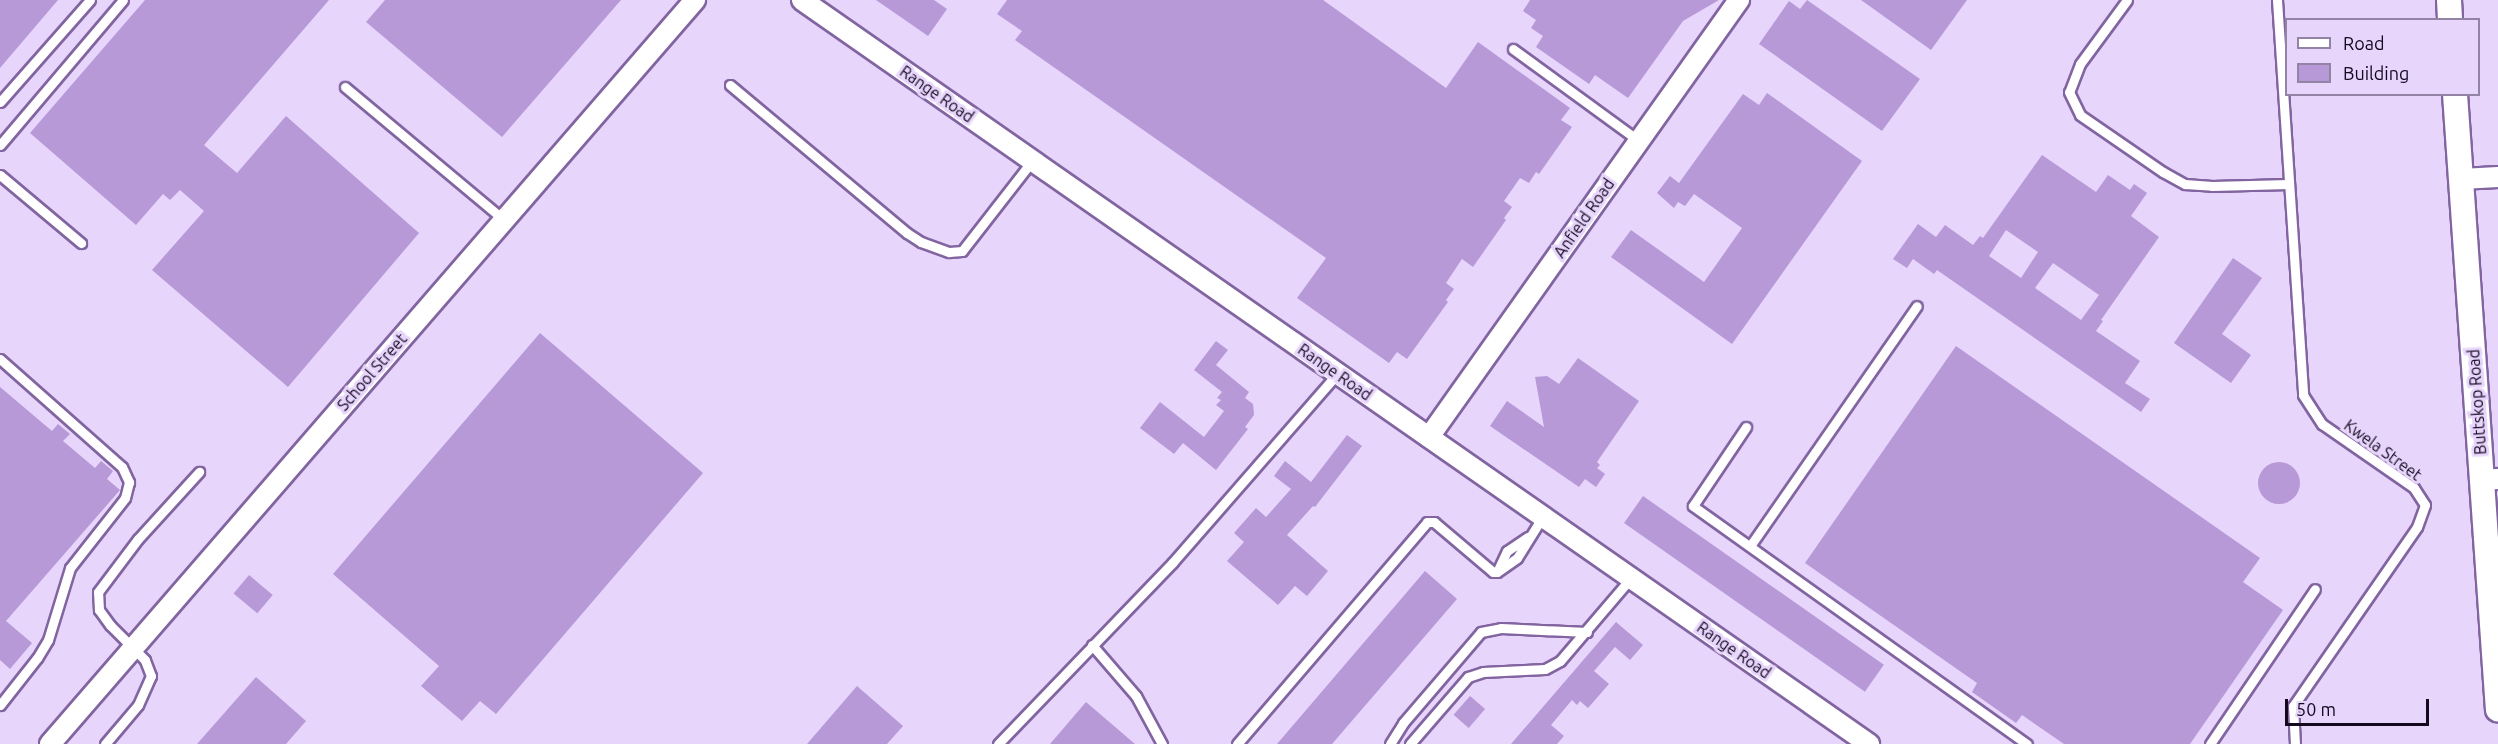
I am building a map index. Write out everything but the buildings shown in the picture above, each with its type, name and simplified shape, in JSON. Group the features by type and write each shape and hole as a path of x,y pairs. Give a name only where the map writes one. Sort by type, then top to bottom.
{"street":[{"name":"School Street","path":"50,744 695,0"},
{"name":"Anfield Road","path":"1429,437 1739,0"},
{"path":"2449,0 2450,18"},
{"name":"Range Road","path":"813,3 1032,161 1869,744"},
{"name":"Buttskop Road","path":"2455,96 2490,479 2498,710"},
{"path":"2461,179 2498,177"}],"lane":[{"path":"0,102 90,0"},
{"path":"0,145 123,0"},
{"path":"2127,0 2080,64 2069,92 2080,115 2163,172 2185,184 2212,186 2289,184"},
{"name":"Kwela Street","path":"2277,0 2303,395 2322,424 2414,488 2425,506 2417,527 2293,706 2295,744"},
{"path":"1513,49 1639,141"},
{"path":"730,86 907,233 921,242 949,252 962,251 1032,161"},
{"path":"345,87 504,220"},
{"path":"0,174 81,243"},
{"path":"1750,546 1917,306"},
{"path":"0,359 122,467 129,482 125,498 70,568 48,640 37,658 0,705"},
{"path":"998,744 1173,562 1337,374"},
{"path":"1746,427 1693,506 2027,744"},
{"path":"105,744 138,705 149,682 150,670 99,610 98,592 138,539 199,472"},
{"path":"1237,744 1427,522 1434,522 1493,572 1497,572 1507,550 1528,536 1543,516"},
{"path":"1410,744 1468,677 1483,672 1545,669 1560,661 1631,578"},
{"path":"2210,744 2315,588"},
{"path":"1390,744 1403,723 1481,632 1502,628 1587,632"},
{"path":"1092,645 1136,696 1162,744"}]}
